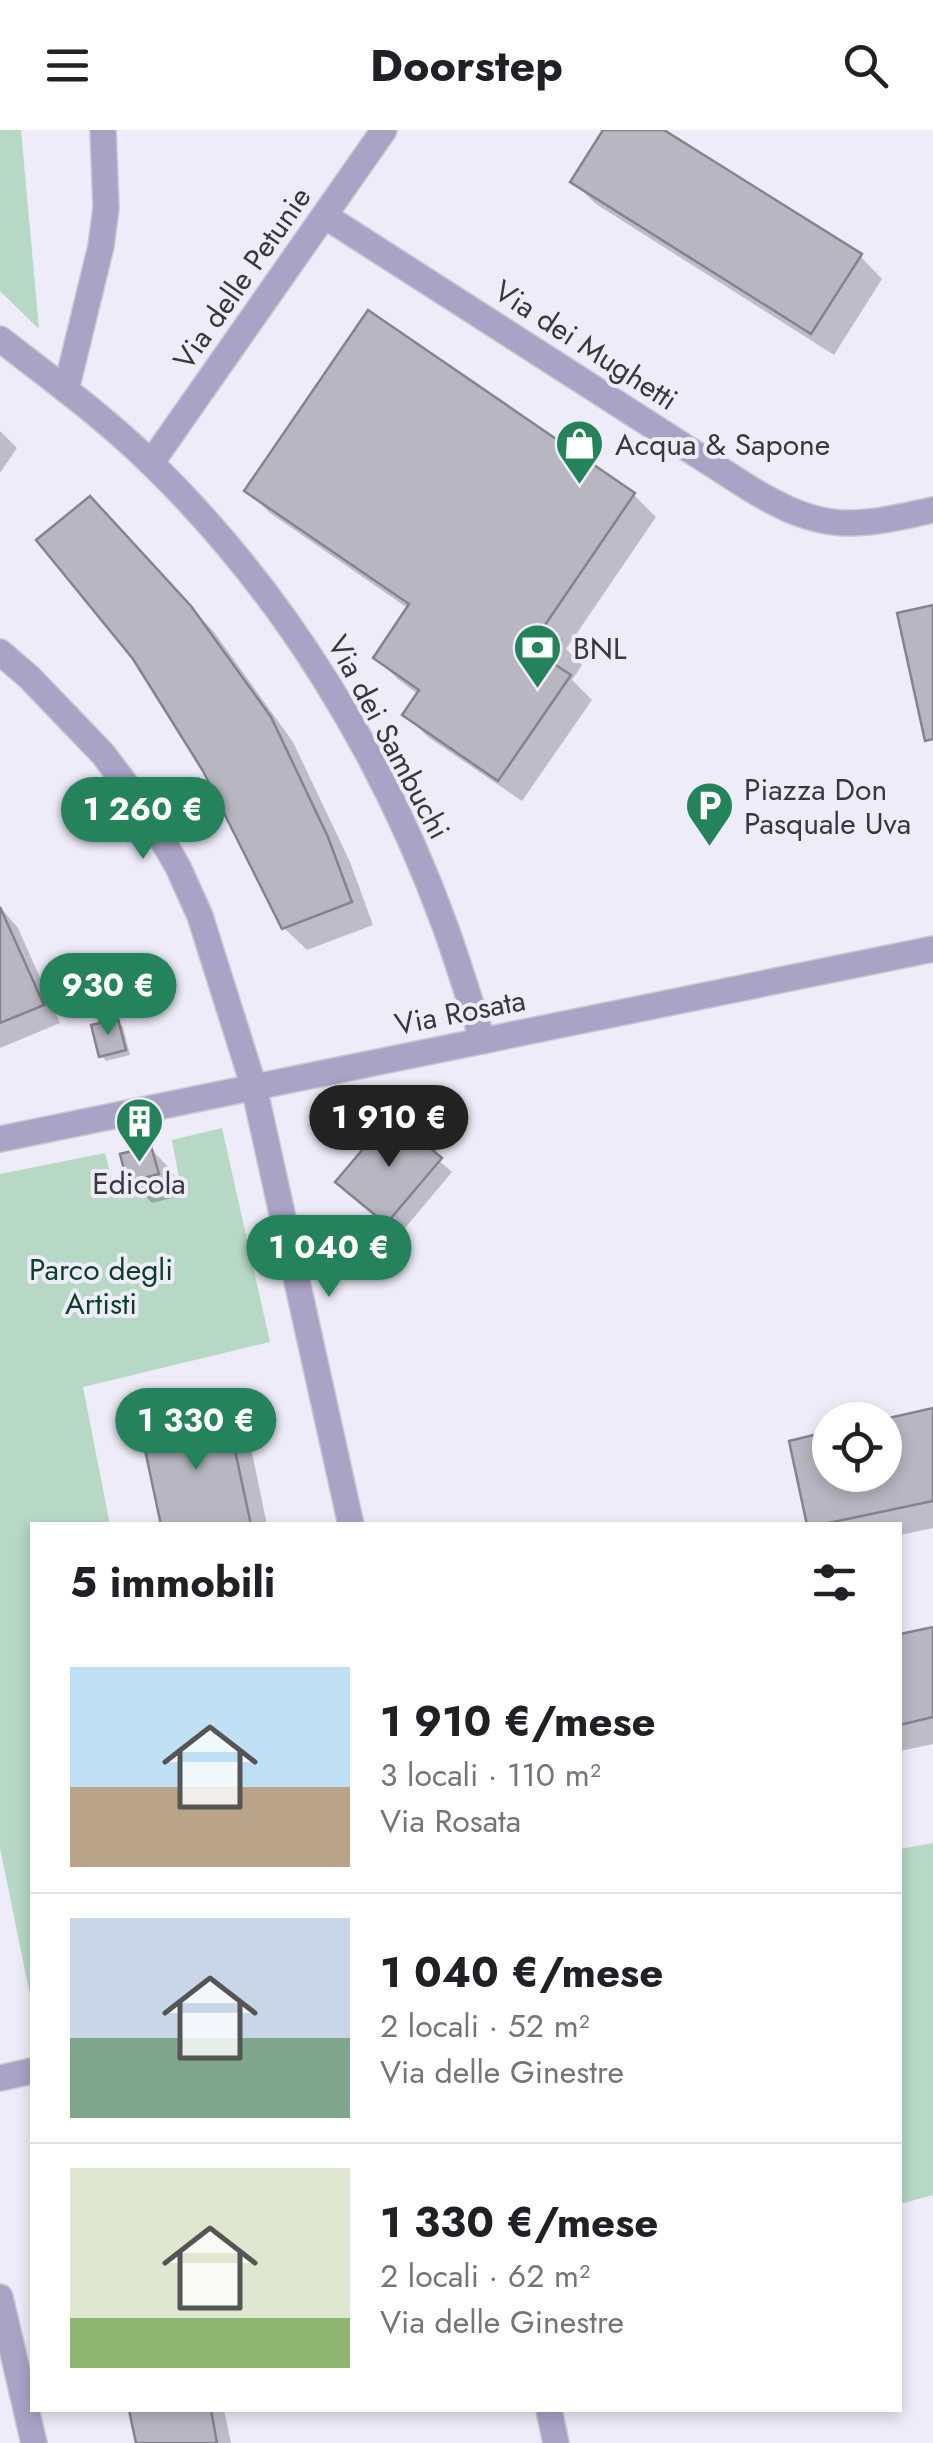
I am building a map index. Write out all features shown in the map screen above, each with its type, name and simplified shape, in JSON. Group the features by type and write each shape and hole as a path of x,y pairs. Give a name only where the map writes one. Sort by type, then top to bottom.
{"street":[{"path":"66,390 102,246 106,208 104,130"},
{"name":"Via delle Petunie","path":"152,463 384,130"},
{"name":"Via dei Mughetti","path":"326,216 777,504 816,520 853,525 933,510"},
{"name":"Via dei Sambuchi","path":"0,339 152,463 227,544 300,638 332,688 390,798 445,926 483,1042"},
{"path":"0,652 103,754 143,807 178,867 200,916 254,1087 349,1522"},
{"name":"Via Rosata","path":"0,1138 933,949"},
{"path":"0,2078 30,2071"},
{"path":"0,2297 34,2443"},
{"path":"548,2412 556,2443"}],"green space":[{"path":"0,130 21,130 39,329 0,291"},
{"name":"Parco degli Artisti","path":"222,1128 270,1342 83,1387 109,1522 30,1522 30,1995 0,1848 0,1174 105,1153 115,1192 179,1178 172,1140"},
{"path":"933,1843 933,2195 902,2203 902,1849"}],"building":[{"path":"603,130 664,130 862,254 811,334 570,182"},
{"path":"368,310 635,493 543,628 561,640 548,660 571,675 498,781 402,715 419,690 373,658 409,604 244,491"},
{"path":"90,496 191,606 271,717 328,837 352,902 282,929 203,771 133,659 36,540"},
{"path":"933,605 933,739 925,741 897,613"},
{"path":"0,907 44,1005 0,1023"},
{"path":"118,1019 126,1050 99,1057 91,1025"},
{"path":"391,1116 442,1158 386,1224 335,1182"},
{"name":"Edicola","path":"151,1146 159,1174 127,1182 120,1154"},
{"path":"933,1408 933,1501 833,1522 806,1522 789,1441 812,1435 812,1492 902,1492 902,1415"},
{"path":"227,1413 250,1522 160,1522 141,1431"},
{"path":"933,1627 933,1717 902,1725 902,1634"},
{"path":"129,2412 211,2412 217,2443 136,2443"}],"place":[{"name":"Acqua & Sapone","path":"580,486"},
{"name":"BNL","path":"538,690"},
{"name":"Piazza Don Pasquale Uva","path":"709,848"},
{"name":"Edicola","path":"139,1164"}]}
